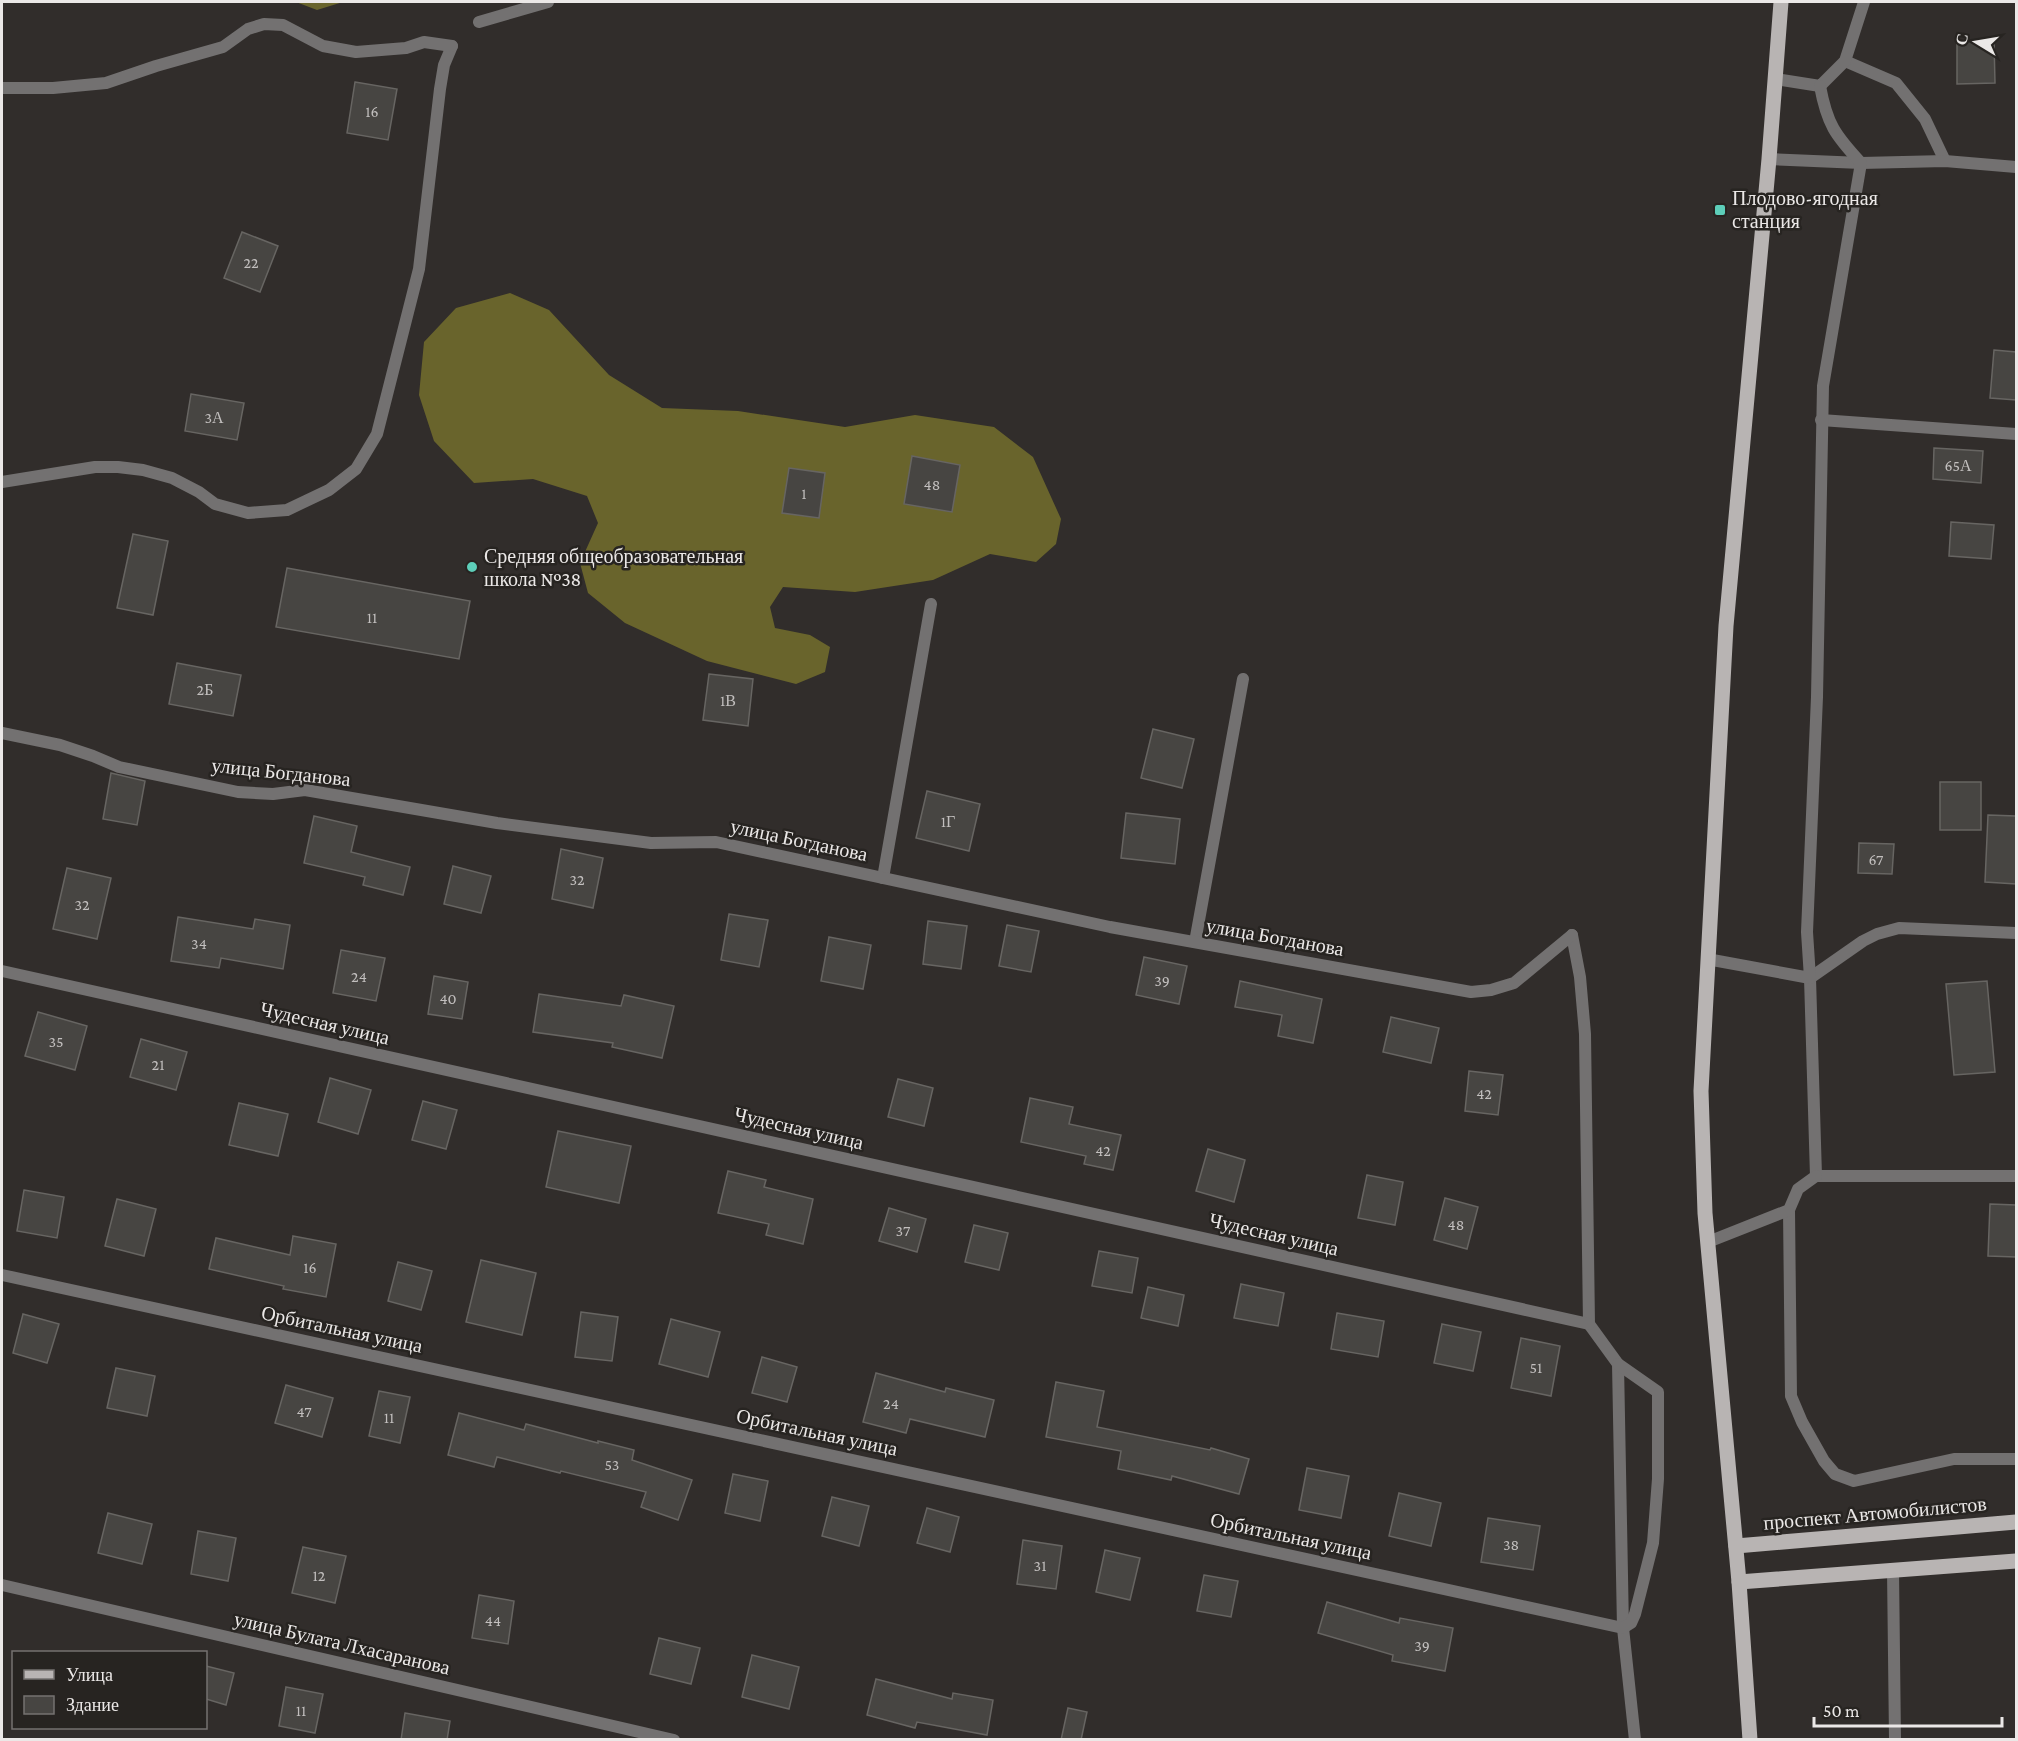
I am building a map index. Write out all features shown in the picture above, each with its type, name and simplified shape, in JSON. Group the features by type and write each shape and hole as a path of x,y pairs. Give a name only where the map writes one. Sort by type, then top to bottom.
{"main road":[{"path":"1750,1740 1736,1546 1708,1242 1701,1091 1726,626 1769,159 1781,2"},
{"name":"проспект Автомобилистов","path":"1736,1546 2016,1522"},
{"path":"1739,1582 2016,1561"}],"street":[{"path":"480,22 548,2"},
{"path":"1820,86 1845,61 1864,2"},
{"path":"2,88 53,88 106,82 223,47 248,29 264,24 284,25 323,46 356,52 406,48 424,42 452,46 444,65 440,89 419,268 377,434 356,469 329,490 287,510 248,513 214,504 199,492 172,478 143,470 94,467 2,482"},
{"path":"1845,61 1896,83 1925,118 1945,161"},
{"path":"1776,79 1820,86"},
{"path":"1820,86 1824,108 1836,136 1861,163"},
{"path":"1769,159 1861,163 1945,161 2016,167"},
{"path":"1816,1176 1807,932 1817,697 1822,386 1861,163"},
{"path":"1821,420 2016,434"},
{"path":"883,878 931,604"},
{"path":"1195,942 1243,679"},
{"name":"улица Богданова","path":"2,733 60,745 119,767 237,792 273,794 305,790 521,826 651,843 716,842 1110,927 1471,992 1491,990 1514,983 1572,935 1580,977 1585,1034 1589,1324"},
{"path":"1707,959 1810,978 1863,941 1877,934 1899,928 2016,933"},
{"name":"Чудесная улица","path":"2,971 1589,1324"},
{"path":"2016,1176 1816,1176 1798,1189 1789,1210 1791,1396 1802,1422 1834,1474 1854,1481 1954,1459 2016,1460"},
{"path":"1708,1242 1789,1210"},
{"name":"Орбитальная улица","path":"2,1275 1623,1628"},
{"path":"1589,1324 1618,1364 1658,1392 1658,1479 1653,1543 1635,1614 1630,1623 1623,1628"},
{"path":"1618,1364 1623,1628 1635,1740"},
{"path":"1893,1570 1895,1740"},
{"name":"улица Булата Лхасаранова","path":"2,1585 674,1740"}],"shaded area":[{"path":"296,2 343,2 317,10"},
{"path":"510,293 549,310 609,375 662,408 738,411 845,427 915,415 994,427 1033,457 1061,519 1056,544 1036,562 990,554 933,580 855,592 783,587 770,607 775,628 810,635 830,647 825,672 796,684 707,661 625,623 588,593 580,563 598,523 587,496 533,479 474,483 434,441 419,395 424,342 456,308"}],"building":[{"path":"1957,41 1994,41 1995,83 1957,84"},
{"path":"355,82 397,89 388,140 347,133"},
{"path":"242,232 278,246 260,292 224,278"},
{"path":"1994,350 2016,352 2016,400 1990,398"},
{"path":"191,394 244,403 237,440 185,431"},
{"path":"1934,448 1983,451 1981,483 1933,479"},
{"path":"912,456 960,465 952,512 904,504"},
{"path":"789,468 825,473 819,518 782,513"},
{"path":"1951,522 1994,525 1991,559 1949,556"},
{"path":"133,534 168,541 153,615 117,608"},
{"path":"287,568 470,601 459,659 276,627"},
{"path":"177,663 241,675 233,716 169,704"},
{"path":"709,674 753,679 748,726 703,720"},
{"path":"1153,729 1194,739 1182,788 1141,778"},
{"path":"111,773 145,781 137,825 103,819"},
{"path":"1940,782 1981,782 1981,830 1940,830"},
{"path":"927,791 980,804 969,851 916,838"},
{"path":"1126,813 1180,819 1175,864 1121,858"},
{"path":"1988,815 2016,816 2016,884 1985,882"},
{"path":"314,816 357,826 351,852 410,867 403,895 363,885 365,877 304,863"},
{"path":"1859,843 1894,844 1892,874 1858,873"},
{"path":"561,849 603,858 593,908 552,899"},
{"path":"453,866 491,876 481,913 444,904"},
{"path":"67,868 111,878 97,939 53,929"},
{"path":"729,914 768,920 759,967 721,960"},
{"path":"178,917 253,929 255,919 290,925 283,969 221,958 219,968 171,961"},
{"path":"928,921 967,926 961,969 923,964"},
{"path":"1007,925 1039,931 1031,972 999,966"},
{"path":"829,937 871,945 863,989 821,981"},
{"path":"341,950 385,958 376,1001 333,993"},
{"path":"1144,957 1187,966 1179,1004 1136,995"},
{"path":"434,976 468,982 462,1019 428,1014"},
{"path":"1240,981 1322,999 1313,1043 1278,1036 1282,1015 1235,1007"},
{"path":"1987,981 1995,1072 1954,1075 1946,984"},
{"path":"539,994 621,1006 624,995 674,1006 662,1058 612,1047 613,1043 533,1032"},
{"path":"38,1012 87,1026 75,1070 25,1056"},
{"path":"1391,1017 1439,1028 1431,1063 1383,1052"},
{"path":"141,1039 187,1052 176,1090 130,1077"},
{"path":"1469,1071 1503,1075 1498,1115 1465,1111"},
{"path":"330,1078 371,1090 358,1134 318,1122"},
{"path":"898,1079 933,1088 924,1126 888,1117"},
{"path":"1030,1098 1073,1107 1069,1124 1121,1135 1113,1170 1084,1164 1086,1156 1021,1142"},
{"path":"423,1101 457,1110 446,1149 412,1140"},
{"path":"239,1103 288,1114 278,1156 229,1145"},
{"path":"558,1131 631,1146 619,1203 546,1187"},
{"path":"1208,1149 1245,1160 1234,1202 1196,1191"},
{"path":"728,1171 766,1180 764,1187 813,1199 803,1244 766,1235 769,1224 718,1213"},
{"path":"1367,1175 1403,1182 1395,1225 1358,1218"},
{"path":"24,1190 64,1197 57,1238 17,1231"},
{"path":"1445,1198 1478,1207 1467,1249 1434,1240"},
{"path":"117,1199 156,1209 144,1256 105,1246"},
{"path":"1990,1204 2016,1205 2016,1257 1988,1256"},
{"path":"889,1208 926,1219 917,1252 879,1241"},
{"path":"974,1225 1008,1233 999,1270 965,1262"},
{"path":"293,1236 336,1244 326,1297 283,1289 284,1286 209,1269 216,1238 290,1255"},
{"path":"1099,1251 1138,1258 1132,1293 1092,1286"},
{"path":"481,1260 536,1273 522,1335 466,1322"},
{"path":"398,1262 432,1271 421,1310 388,1301"},
{"path":"1241,1284 1284,1293 1278,1326 1234,1318"},
{"path":"1148,1287 1184,1295 1178,1326 1141,1318"},
{"path":"581,1312 618,1317 612,1361 575,1357"},
{"path":"1337,1313 1384,1321 1378,1357 1331,1349"},
{"path":"23,1314 59,1324 47,1363 13,1353"},
{"path":"671,1319 720,1332 708,1377 659,1364"},
{"path":"1442,1324 1481,1332 1473,1371 1434,1363"},
{"path":"1521,1338 1560,1346 1551,1396 1511,1388"},
{"path":"762,1357 797,1367 787,1402 752,1393"},
{"path":"116,1368 155,1376 147,1416 107,1408"},
{"path":"876,1373 945,1392 946,1388 994,1400 985,1437 910,1419 906,1433 863,1422"},
{"path":"1056,1382 1104,1391 1097,1427 1210,1450 1211,1448 1249,1459 1239,1494 1172,1476 1171,1480 1118,1469 1121,1451 1046,1437"},
{"path":"286,1385 333,1398 322,1437 275,1423"},
{"path":"379,1391 410,1397 400,1443 369,1436"},
{"path":"459,1413 524,1430 526,1424 634,1450 632,1460 692,1480 678,1520 641,1507 646,1492 497,1457 494,1467 448,1455"},
{"path":"1307,1468 1349,1476 1341,1518 1299,1510"},
{"path":"733,1474 768,1481 760,1521 725,1513"},
{"path":"1399,1493 1441,1503 1431,1546 1389,1536"},
{"path":"832,1497 869,1506 859,1546 822,1536"},
{"path":"927,1508 959,1517 950,1552 917,1543"},
{"path":"108,1513 152,1524 142,1564 98,1553"},
{"path":"1488,1518 1540,1526 1533,1570 1481,1562"},
{"path":"198,1531 236,1538 228,1581 191,1574"},
{"path":"1023,1540 1062,1546 1056,1589 1017,1584"},
{"path":"303,1547 346,1556 335,1603 292,1593"},
{"path":"1105,1550 1140,1558 1130,1600 1096,1592"},
{"path":"1204,1575 1238,1581 1231,1617 1197,1611"},
{"path":"479,1595 514,1601 508,1644 472,1638"},
{"path":"1327,1602 1399,1623 1400,1618 1453,1628 1445,1671 1392,1661 1393,1655 1318,1633"},
{"path":"659,1638 700,1648 691,1684 650,1674"},
{"path":"752,1655 799,1667 789,1709 742,1697"},
{"path":"207,1666 234,1673 226,1705 207,1699"},
{"path":"876,1679 952,1699 953,1693 993,1700 987,1735 917,1722 915,1728 867,1715"},
{"path":"286,1687 323,1694 315,1733 279,1726"},
{"path":"1068,1708 1087,1712 1081,1740 1061,1740"},
{"path":"405,1713 450,1721 447,1740 401,1740"}],"place":[{"name":"Плодово-ягодная станция","path":"1720,210"},
{"name":"Средняя общеобразовательная школа №38","path":"472,567"}]}
